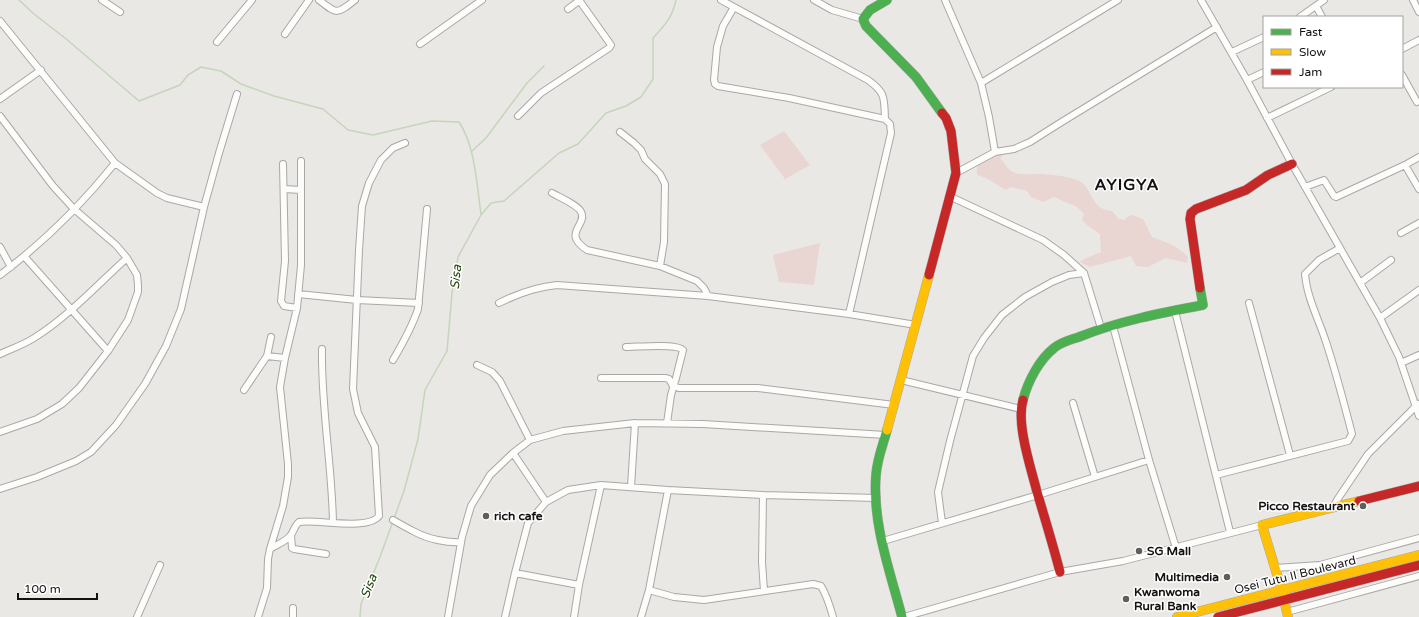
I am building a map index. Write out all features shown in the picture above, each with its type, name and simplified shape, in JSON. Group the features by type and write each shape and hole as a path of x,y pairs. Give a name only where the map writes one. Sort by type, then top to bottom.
{"main road":[{"path":"887,0 870,9 865,13 863,19 866,26 872,33 882,41 916,77 946,118 951,131 956,173 901,380 879,456 876,484 883,541 903,617"},
{"path":"1060,572 1022,432 1022,400 1032,377 1054,348 1064,342 1101,328 1203,305 1190,219 1191,213 1196,209 1246,190 1268,175 1292,164"},
{"path":"1288,614 1262,525 1419,486"},
{"name":"Osei Tutu II Boulevard","path":"1218,617 1283,595 1419,555"},
{"name":"Osei Tutu II Boulevard","path":"1177,617 1419,565"}],"street":[{"path":"102,0 120,12"},
{"path":"217,42 251,0"},
{"path":"285,34 309,0"},
{"path":"319,0 334,11 343,10 354,0"},
{"path":"420,44 482,0"},
{"path":"518,116 541,93 610,48 612,45 580,0 568,9"},
{"path":"721,0 877,86 882,93 884,100 885,119"},
{"path":"814,0 832,10 863,19"},
{"path":"945,0 981,83 995,152"},
{"path":"981,83 1118,0"},
{"path":"1201,0 1232,52 1292,164 1380,318 1401,363 1417,405 1419,416"},
{"path":"1301,16 1324,0"},
{"path":"1413,0 1419,12"},
{"path":"1316,6 1321,16"},
{"path":"734,7 723,26 717,47 714,80 715,84 718,86 789,98 885,119 890,124 891,133 849,314"},
{"path":"0,21 115,163 162,196 204,207"},
{"path":"956,173 995,152 1014,149 1030,142 1217,27"},
{"path":"1232,52 1263,37"},
{"path":"1403,48 1419,40"},
{"path":"0,99 41,70"},
{"path":"1247,80 1263,72"},
{"path":"1403,77 1417,102"},
{"path":"1267,118 1329,88"},
{"path":"0,489 37,477 85,457 116,425 146,384 166,346 181,309 204,207 237,94"},
{"path":"0,432 37,419 62,404 79,388 108,351 128,320 138,292 137,275 127,258 116,245 74,209 53,186 1,119"},
{"path":"620,132 641,150 645,159 660,174 665,184 664,242 660,266"},
{"path":"270,549 287,539 291,535 295,525 299,522 352,524 372,522 379,516 375,447 358,413 353,389 362,206 369,182 381,160 393,148 405,143"},
{"path":"1305,187 1324,180 1336,197 1419,157"},
{"path":"258,617 266,588 270,549 283,506 288,477 280,387 284,358 296,308 301,265 302,161"},
{"path":"0,275 24,256 74,209 115,163"},
{"path":"283,164 285,261 281,301 284,306 296,308"},
{"path":"1405,165 1419,189"},
{"path":"284,189 301,190"},
{"path":"552,193 578,208 582,212 582,217 576,232 576,238 579,244 587,250 660,266 697,281 704,288 708,296"},
{"path":"949,196 1043,240 1064,255 1084,273 1101,328"},
{"path":"393,360 414,321 419,303 427,209"},
{"path":"1401,233 1419,223"},
{"path":"0,247 11,267"},
{"path":"1216,475 1348,441 1352,434 1326,341 1305,281 1305,274 1319,260 1340,248"},
{"path":"24,256 108,351"},
{"path":"0,354 35,338 71,310 127,258"},
{"path":"1360,283 1391,260"},
{"path":"942,523 938,492 973,356 984,338 1002,315 1025,297 1052,282 1069,275 1084,273"},
{"path":"499,303 514,296 544,286 557,285 708,296 916,324"},
{"path":"1380,318 1419,290"},
{"path":"298,294 357,300 419,303"},
{"path":"1250,303 1290,455"},
{"path":"1175,311 1230,532"},
{"path":"1113,326 1176,548"},
{"path":"244,390 267,356 271,337"},
{"path":"626,347 650,346 682,348 683,353 673,386 667,423"},
{"path":"322,349 322,376 331,474 333,523"},
{"path":"1401,363 1419,355"},
{"path":"267,356 284,358"},
{"path":"477,365 492,372 500,381 530,440"},
{"path":"601,378 666,378 670,379 673,386 679,388 758,388 894,405"},
{"path":"901,380 1021,409"},
{"path":"1073,403 1095,477"},
{"path":"1334,506 1368,454 1417,405"},
{"path":"631,487 635,423"},
{"path":"448,617 462,542 472,506 490,475 513,453 530,440 563,431 635,423 703,424 886,435"},
{"path":"513,453 546,502"},
{"path":"883,541 1150,460"},
{"path":"574,617 601,485"},
{"path":"505,617 528,523 546,502 568,490 601,485 763,495 877,498"},
{"path":"641,617 649,590 668,490"},
{"path":"763,495 762,562 764,591"},
{"path":"393,520 400,522 419,534 441,540 462,542"},
{"path":"903,617 1060,572 1123,561 1176,548 1230,532 1262,525"},
{"path":"291,535 294,549 326,554"},
{"path":"1275,568 1320,565 1419,538"},
{"path":"137,617 160,565"},
{"path":"515,572 580,585"},
{"path":"1288,614 1419,576"},
{"path":"649,590 674,597 704,600 813,584 821,586 833,617"},
{"path":"293,608 293,617"}],"shaded area":[{"path":"784,131 810,165 785,179 760,145"},
{"path":"1006,152 1000,158 1008,169 1015,173 1068,177 1077,180 1086,187 1099,206 1112,211 1119,219 1125,220 1127,217 1132,215 1143,219 1152,237 1176,247 1188,257 1187,263 1166,258 1148,267 1136,266 1131,256 1090,267 1080,262 1101,252 1100,234 1082,220 1084,214 1077,207 1054,197 1043,202 1031,197 1027,191 1011,187 1006,190 988,179 977,175 977,170 982,161 991,156"},
{"path":"820,243 814,285 779,282 773,255"}],"waterway":[{"path":"19,0 139,101 180,85 188,75 201,67 221,71 241,84 274,96 323,109 348,130 373,135 432,121 459,122 469,142 472,154 481,214"},
{"name":"Sisa","path":"360,617 361,604 404,491 418,439 425,390 447,351 452,293 458,257 481,215 491,203 504,201 559,153 578,144 606,113 626,106 641,97 653,79 653,38 668,21 676,0"},
{"path":"472,151 486,138 527,83 544,66"}],"traffic: fast":[{"path":"887,0 870,10 863,19 866,26 916,77 942,113"},
{"path":"1023,400 1035,371 1049,353 1057,346 1066,341 1094,331 1125,322 1156,314 1203,305 1200,288"},
{"path":"887,430 879,458 875,493 879,529 887,565 902,617"}],"traffic: slow":[{"path":"887,430 929,275"},
{"path":"1288,617 1282,591 1262,525 1359,501"},
{"path":"1177,617 1419,555"}],"traffic: jam":[{"path":"929,275 956,173 951,131 946,118 942,113"},
{"path":"1200,288 1190,219 1191,213 1196,209 1246,190 1268,175 1292,164"},
{"path":"1023,400 1021,421 1025,446 1060,572"},
{"path":"1359,501 1419,486"},
{"path":"1218,617 1419,565"}],"place":[{"name":"Picco Restaurant","path":"1363,506"},
{"name":"rich cafe","path":"486,516"},
{"name":"SG Mall","path":"1139,551"},
{"name":"Multimedia","path":"1227,577"},
{"name":"Kwanwoma Rural Bank","path":"1126,599"}],"district":[{"name":"AYIGYA","path":"1127,184"}]}
